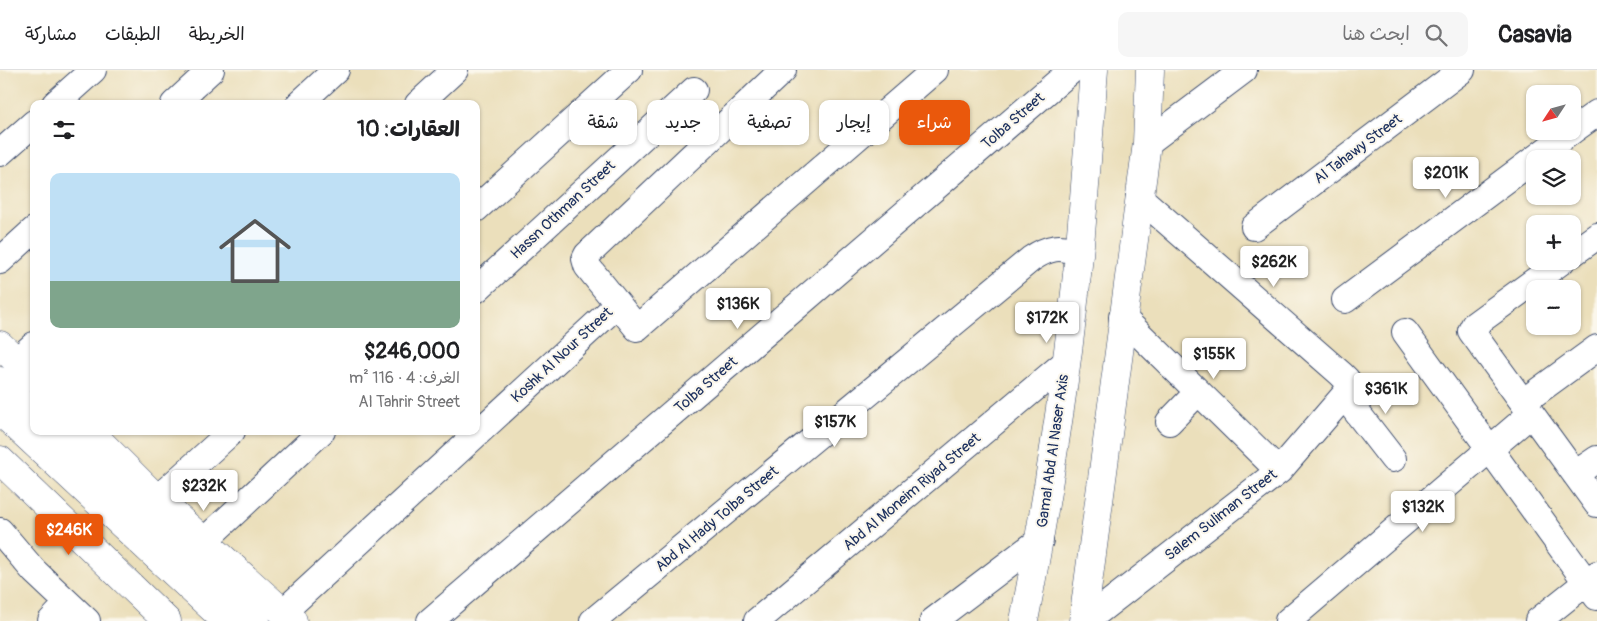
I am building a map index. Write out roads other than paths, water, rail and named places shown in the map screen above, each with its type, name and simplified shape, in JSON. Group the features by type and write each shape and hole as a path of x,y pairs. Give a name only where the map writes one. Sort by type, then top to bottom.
{"street":[{"path":"59,100 93,70"},
{"path":"178,100 211,70"},
{"path":"303,100 336,70"},
{"path":"480,205 629,70"},
{"path":"617,305 587,266 585,259 587,255 783,70"},
{"name":"Koshk Al Nour Street","path":"480,435 617,305 632,325 636,328 641,325 935,70"},
{"name":"Tolba Street","path":"430,621 1072,70"},
{"name":"Gamal Abd Al Naser Axis","path":"1024,621 1040,540 1066,362 1079,255 1094,70"},
{"path":"1085,621 1122,317 1146,143 1150,70"},
{"path":"1146,143 1244,70"},
{"name":"Al Tahawy Street","path":"1254,227 1462,70"},
{"path":"422,100 453,71"},
{"name":"Hassn Othman Street","path":"480,286 694,90"},
{"path":"1581,124 1597,112"},
{"path":"0,153 30,127"},
{"path":"1345,300 1560,140"},
{"path":"1139,197 1341,374 1348,385 1345,397 1394,459"},
{"path":"0,261 30,234"},
{"path":"1581,248 1597,236"},
{"name":"Abd Al Hady Tolba Street","path":"593,621 1031,259 1042,251 1056,247 1070,248 1079,255"},
{"path":"1550,270 1474,325 1471,328 1472,333 1597,504"},
{"path":"1122,317 1279,471"},
{"path":"1405,332 1490,450 1594,584 1538,621"},
{"path":"1288,621 1490,450 1527,408 1597,348"},
{"name":"Abd Al Moneim Riyad Street","path":"757,621 1066,362"},
{"path":"0,381 30,409"},
{"path":"1169,422 1198,392"},
{"name":"Salem Suliman Street","path":"1085,621 1279,471 1345,397"},
{"path":"0,411 226,621"},
{"path":"58,435 256,621"},
{"path":"93,435 157,499 288,616"},
{"path":"157,499 228,435"},
{"path":"204,540 318,435"},
{"name":"Koshk Al Nour Street","path":"288,616 479,435"},
{"path":"1575,474 1597,459"},
{"path":"0,460 167,621"},
{"path":"0,531 34,571 60,612 87,621"},
{"path":"933,621 1040,540"}]}
